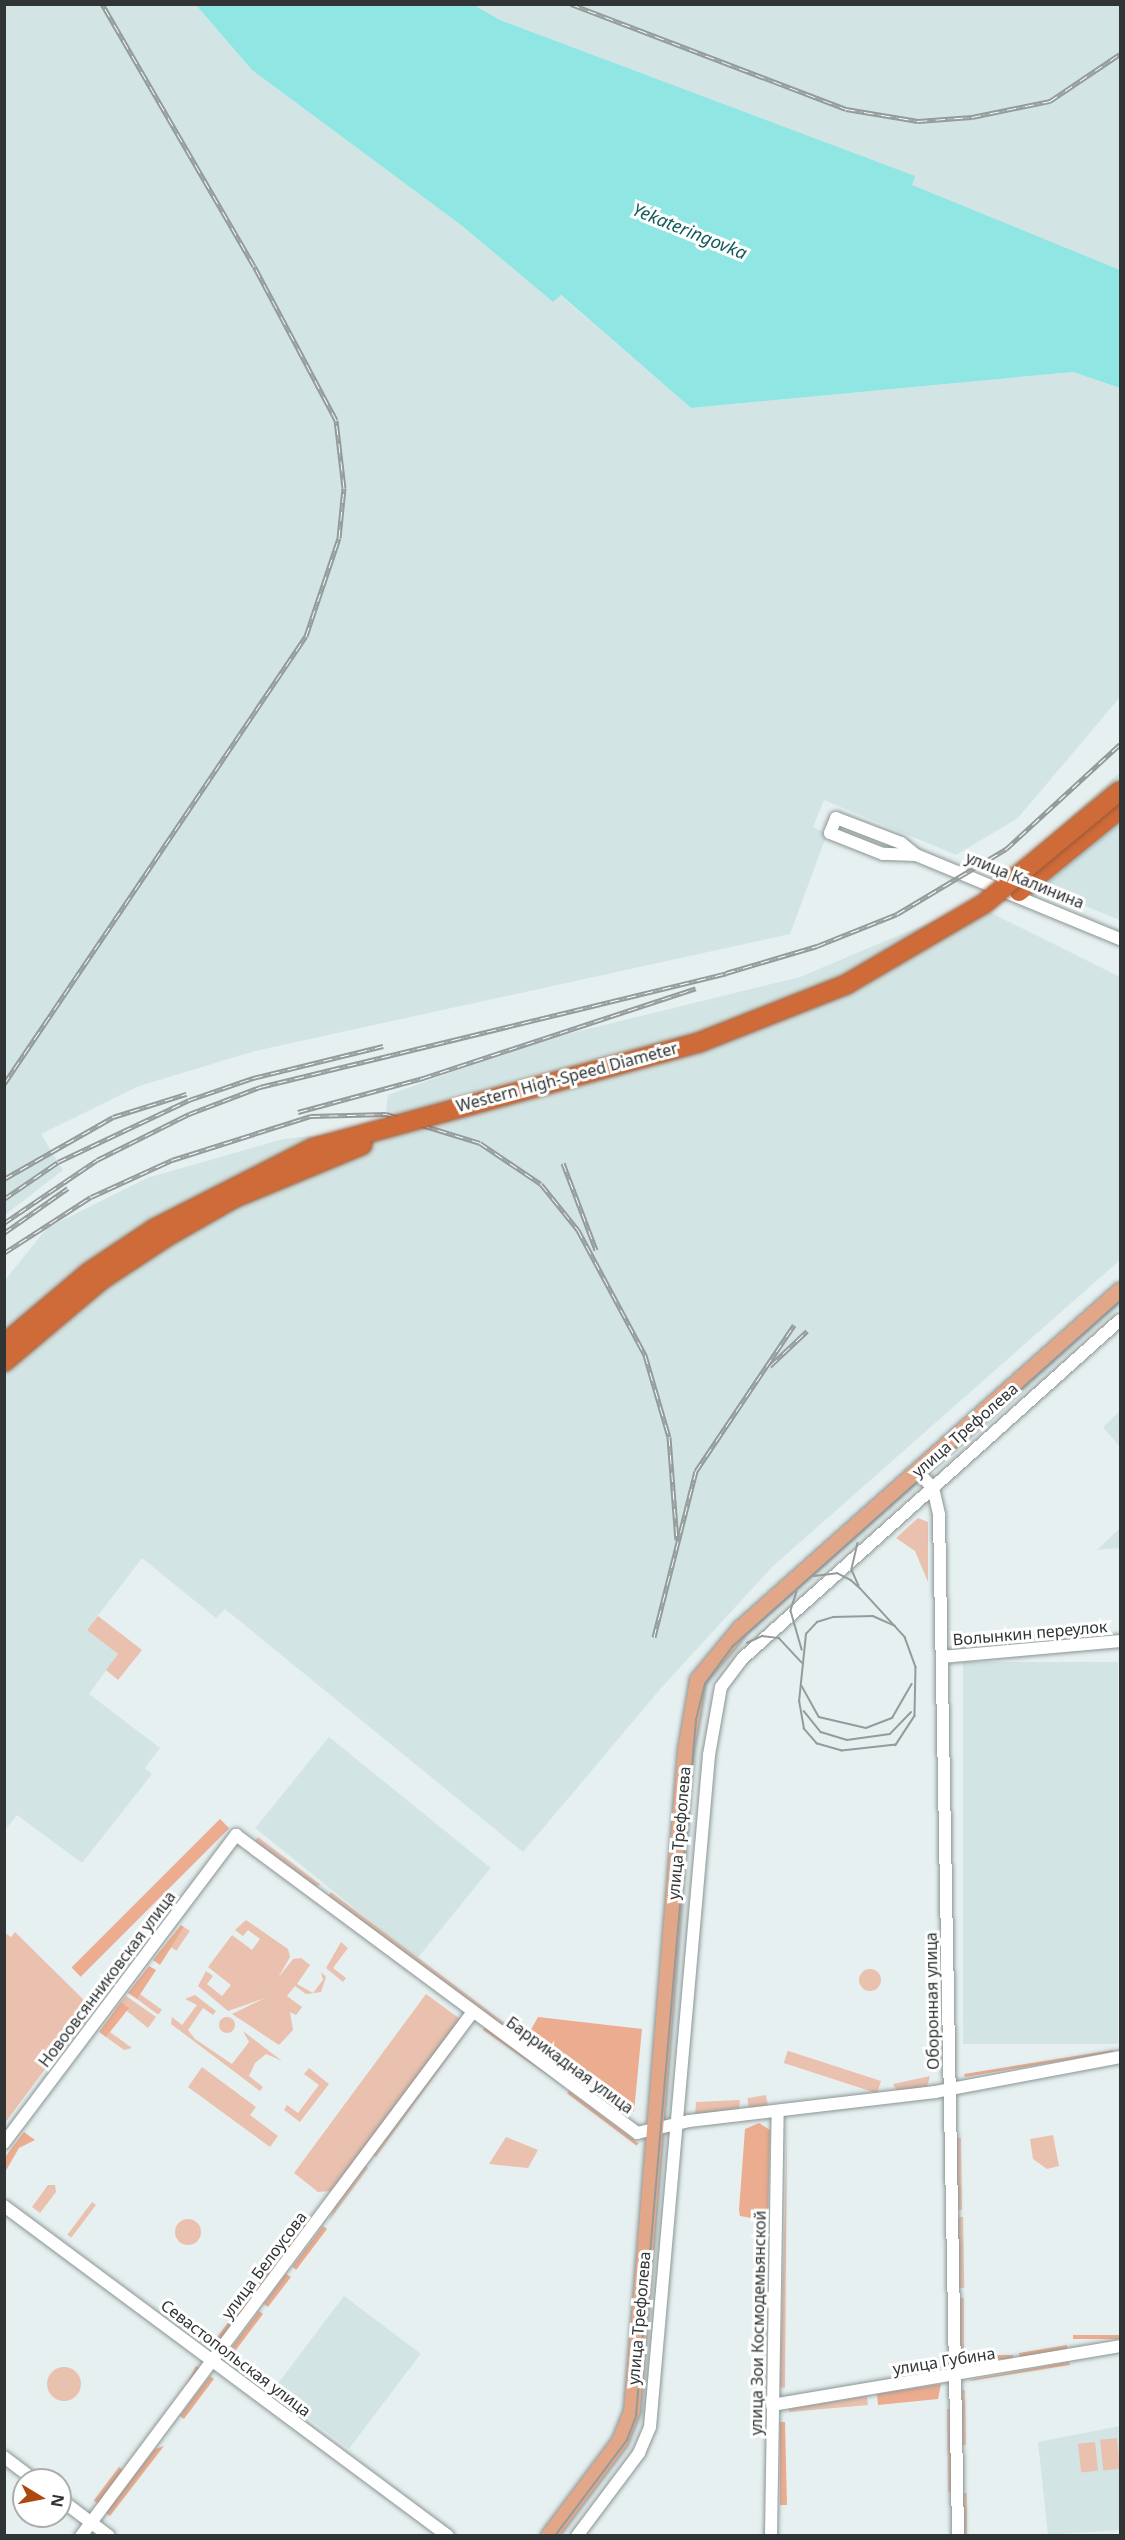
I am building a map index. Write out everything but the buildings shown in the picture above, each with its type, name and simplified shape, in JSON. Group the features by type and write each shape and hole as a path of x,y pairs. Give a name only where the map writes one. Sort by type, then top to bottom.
{"highway":[{"name":"Western High-Speed Diameter","path":"4,1344 88,1273 153,1229 314,1148 700,1042 848,984 985,903 1120,791"},
{"name":"Western High-Speed Diameter","path":"4,1362 70,1304 166,1237 318,1160 703,1053 853,994 980,921 1120,810"}],"main road":[{"name":"улица Трефолева","path":"549,2535 630,2421 686,1750 698,1680 740,1629 1120,1291"}],"street":[{"name":"улица Калинина","path":"916,855 882,854 830,832 836,818 916,855 1120,939"},
{"name":"улица Трефолева","path":"577,2535 639,2453 650,2427 718,1694 743,1658 1120,1320"},
{"path":"918,1472 933,1488"},
{"name":"Оборонная улица","path":"933,1488 939,1515 958,2535"},
{"name":"Волынкин переулок","path":"942,1657 1120,1641"},
{"name":"Баррикадная улица","path":"236,1835 624,2126 645,2135 677,2125 950,2087 1120,2057"},
{"name":"Новоовсянниковская улица","path":"4,2143 236,1835"},
{"name":"улица Белоусова","path":"81,2535 472,2013"},
{"name":"улица Зои Космодемьянской","path":"771,2535 778,2111"},
{"name":"Севастопольская улица","path":"4,2206 448,2535"},
{"name":"улица Губина","path":"772,2405 956,2376 1120,2346"},
{"path":"4,2457 19,2468"},
{"path":"72,2508 109,2535"}],"shaded area":[{"path":"5,5 196,5 252,70 461,225 553,302 560,295 691,408 1073,372 1120,388 1120,697 1018,818 956,855 824,800 813,827 827,834 790,934 255,1051 139,1086 41,1134 63,1170 5,1215"},
{"path":"474,5 1120,5 1120,270 911,185 914,176 500,20"},
{"path":"1120,772 1120,920 1007,875"},
{"path":"973,904 1120,977 1120,1260 772,1567 662,1687 523,1852 225,1609 216,1618 142,1558 87,1630 118,1654 89,1694 160,1748 145,1768 152,1774 82,1863 17,1815 5,1830 5,1280 47,1228 147,1178 283,1139 384,1128 388,1095 535,1042 800,977"},
{"path":"1120,1411 1120,1447 1103,1427"},
{"path":"918,1518 928,1522 928,1582 915,1551 896,1538"},
{"path":"1120,1528 1120,1548 1097,1550"},
{"path":"98,1616 142,1650 118,1680 106,1670 118,1654 87,1630"},
{"path":"963,1662 1118,1662 1118,2044 963,2044"},
{"path":"329,1737 491,1868 417,1959 255,1828"},
{"path":"220,1819 229,1828 81,1977 72,1967"},
{"path":"258,1837 321,1885 315,1886 255,1841"},
{"path":"331,1892 511,2028 508,2033 327,1897"},
{"path":"246,1920 288,1949 290,1957 278,1978 293,1959 301,1958 310,1965 297,1984 313,1993 323,1980 321,1972 326,1977 321,1992 306,1994 295,1986 287,1996 302,2007 296,2015 290,2012 293,2030 279,2045 232,2014 265,1998 228,2011 198,1986 206,1971 213,1976 207,1984 222,1996 231,1985 208,1967 232,1935 252,1950 260,1939 248,1930 243,1936 235,1930"},
{"path":"181,1925 184,1927 160,1965 153,1960"},
{"path":"184,1927 190,1931 176,1951 171,1947"},
{"path":"15,1932 91,2007 5,2123 5,1933 11,1937"},
{"path":"341,1942 348,1948 333,1968 346,1978 343,1982 326,1968"},
{"path":"149,1966 156,1970 137,1999 128,1993"},
{"path":"870,1969 878,1972 881,1980 878,1988 870,1991 862,1988 859,1980 862,1972"},
{"path":"140,1994 162,2010 158,2015 136,1999"},
{"path":"426,1994 460,2019 332,2191 318,2192 294,2173"},
{"path":"195,1995 216,2011 213,2015 203,2008 188,2030 195,2039 232,2064 249,2042 243,2031 282,2061 266,2054 255,2063 249,2076 263,2087 260,2091 171,2024 172,2017 182,2025 197,2005 185,1999"},
{"path":"126,1996 156,2017 148,2028 127,2011 121,2002"},
{"path":"121,2002 129,2008 106,2037 99,2032"},
{"path":"227,2017 235,2025 227,2033 219,2025"},
{"path":"538,2017 642,2029 634,2112 528,2035"},
{"path":"470,2027 376,2157 373,2155"},
{"path":"485,2027 559,2083 483,2030"},
{"path":"110,2032 132,2048 124,2050 106,2037"},
{"path":"520,2035 629,2117 626,2121 517,2039"},
{"path":"1113,2050 1113,2052 965,2077 964,2074"},
{"path":"788,2051 881,2081 877,2093 784,2063"},
{"path":"202,2067 256,2107 250,2115 278,2136 270,2147 188,2087"},
{"path":"309,2068 329,2084 300,2122 284,2110 287,2105 298,2113 319,2085 304,2074"},
{"path":"930,2076 927,2087 897,2091 893,2084"},
{"path":"569,2091 638,2143 637,2146 567,2093"},
{"path":"766,2095 768,2106 749,2109 747,2098"},
{"path":"740,2100 739,2110 695,2115 696,2102"},
{"path":"759,2123 770,2130 768,2221 740,2216 739,2210 745,2129"},
{"path":"787,2129 785,2388 780,2387"},
{"path":"24,2132 35,2140 19,2148 5,2172 5,2157"},
{"path":"1053,2135 1059,2166 1047,2169 1033,2159 1030,2139"},
{"path":"506,2137 538,2150 528,2168 489,2164"},
{"path":"956,2138 961,2138 962,2210 958,2209"},
{"path":"365,2165 368,2168 329,2221 335,2206"},
{"path":"48,2185 55,2185 56,2192 40,2213 32,2207"},
{"path":"92,2202 96,2205 71,2238 67,2235"},
{"path":"309,2216 313,2219 281,2260 278,2257"},
{"path":"957,2217 963,2217 964,2288 958,2288"},
{"path":"188,2219 197,2223 201,2232 197,2241 188,2245 179,2241 175,2232 179,2223"},
{"path":"323,2226 327,2229 296,2270 292,2267"},
{"path":"273,2263 277,2266 254,2296 250,2293"},
{"path":"286,2274 291,2277 268,2307 264,2304"},
{"path":"344,2296 421,2354 349,2449 272,2391"},
{"path":"959,2298 964,2298 964,2359 959,2359"},
{"path":"245,2300 249,2303 216,2347 212,2344"},
{"path":"259,2311 263,2314 230,2357 227,2354"},
{"path":"1073,2335 1120,2335 1120,2339 1073,2339"},
{"path":"1067,2345 1067,2349 1020,2358 1019,2353"},
{"path":"968,2355 1013,2355 1013,2359 968,2359"},
{"path":"1069,2362 1070,2365 969,2381 974,2379"},
{"path":"196,2366 200,2368 178,2411 174,2409"},
{"path":"64,2367 76,2372 81,2384 76,2396 64,2401 52,2396 47,2384 52,2372"},
{"path":"210,2376 214,2379 184,2419 180,2416"},
{"path":"941,2384 938,2399 878,2405 877,2394"},
{"path":"962,2390 965,2390 966,2445 962,2445"},
{"path":"867,2396 868,2405 789,2412 789,2409"},
{"path":"947,2409 950,2409 952,2492 948,2492"},
{"path":"780,2422 785,2422 787,2505 780,2505"},
{"path":"1120,2426 1120,2530 1048,2535 1038,2442"},
{"path":"1117,2438 1120,2469 1103,2471 1100,2440"},
{"path":"1095,2442 1098,2471 1081,2473 1078,2444"},
{"path":"164,2446 110,2516 106,2513 155,2449"},
{"path":"119,2467 123,2470 98,2504 94,2501"},
{"path":"962,2493 967,2493 967,2535 962,2535"}],"water":[{"name":"Yekateringovka","path":"196,5 474,5 500,20 915,176 912,185 1120,270 1120,388 1073,372 691,408 561,295 553,302 461,225 252,70"}],"tram line":[{"path":"555,2536 627,2440 636,2416 696,1720 705,1684 733,1646 1120,1301"},
{"path":"858,1543 852,1570 859,1586"},
{"path":"814,1576 837,1573 860,1588 905,1637 916,1667 915,1716 896,1745 842,1751 817,1744 804,1729 799,1702 806,1634 817,1622 833,1617 873,1616 895,1626"},
{"path":"797,1592 791,1611 802,1649"},
{"path":"747,1643 762,1636 779,1638 801,1662"},
{"path":"802,1686 819,1717 866,1728 892,1718 912,1684"},
{"path":"804,1711 821,1732 847,1740 890,1734 911,1712"}],"railway":[{"path":"4,1084 306,636 339,538 344,488 336,420 254,266 102,4"},
{"path":"571,4 846,109 918,121 972,117 1050,101 1120,54"},
{"path":"4,1223 97,1160 189,1114 260,1087 726,973 817,946 897,914 1006,849 1120,744"},
{"path":"298,1112 423,1078 696,988"},
{"path":"4,1199 58,1162 189,1100 253,1078 383,1046"},
{"path":"4,1179 113,1117 186,1094"},
{"path":"4,1253 91,1197 172,1160 311,1116 386,1114 480,1143 541,1184 578,1230 645,1355 669,1437 677,1540"},
{"path":"563,1163 596,1250"},
{"path":"4,1233 68,1188"},
{"path":"654,1637 696,1471 794,1325"},
{"path":"770,1366 807,1331"}]}
